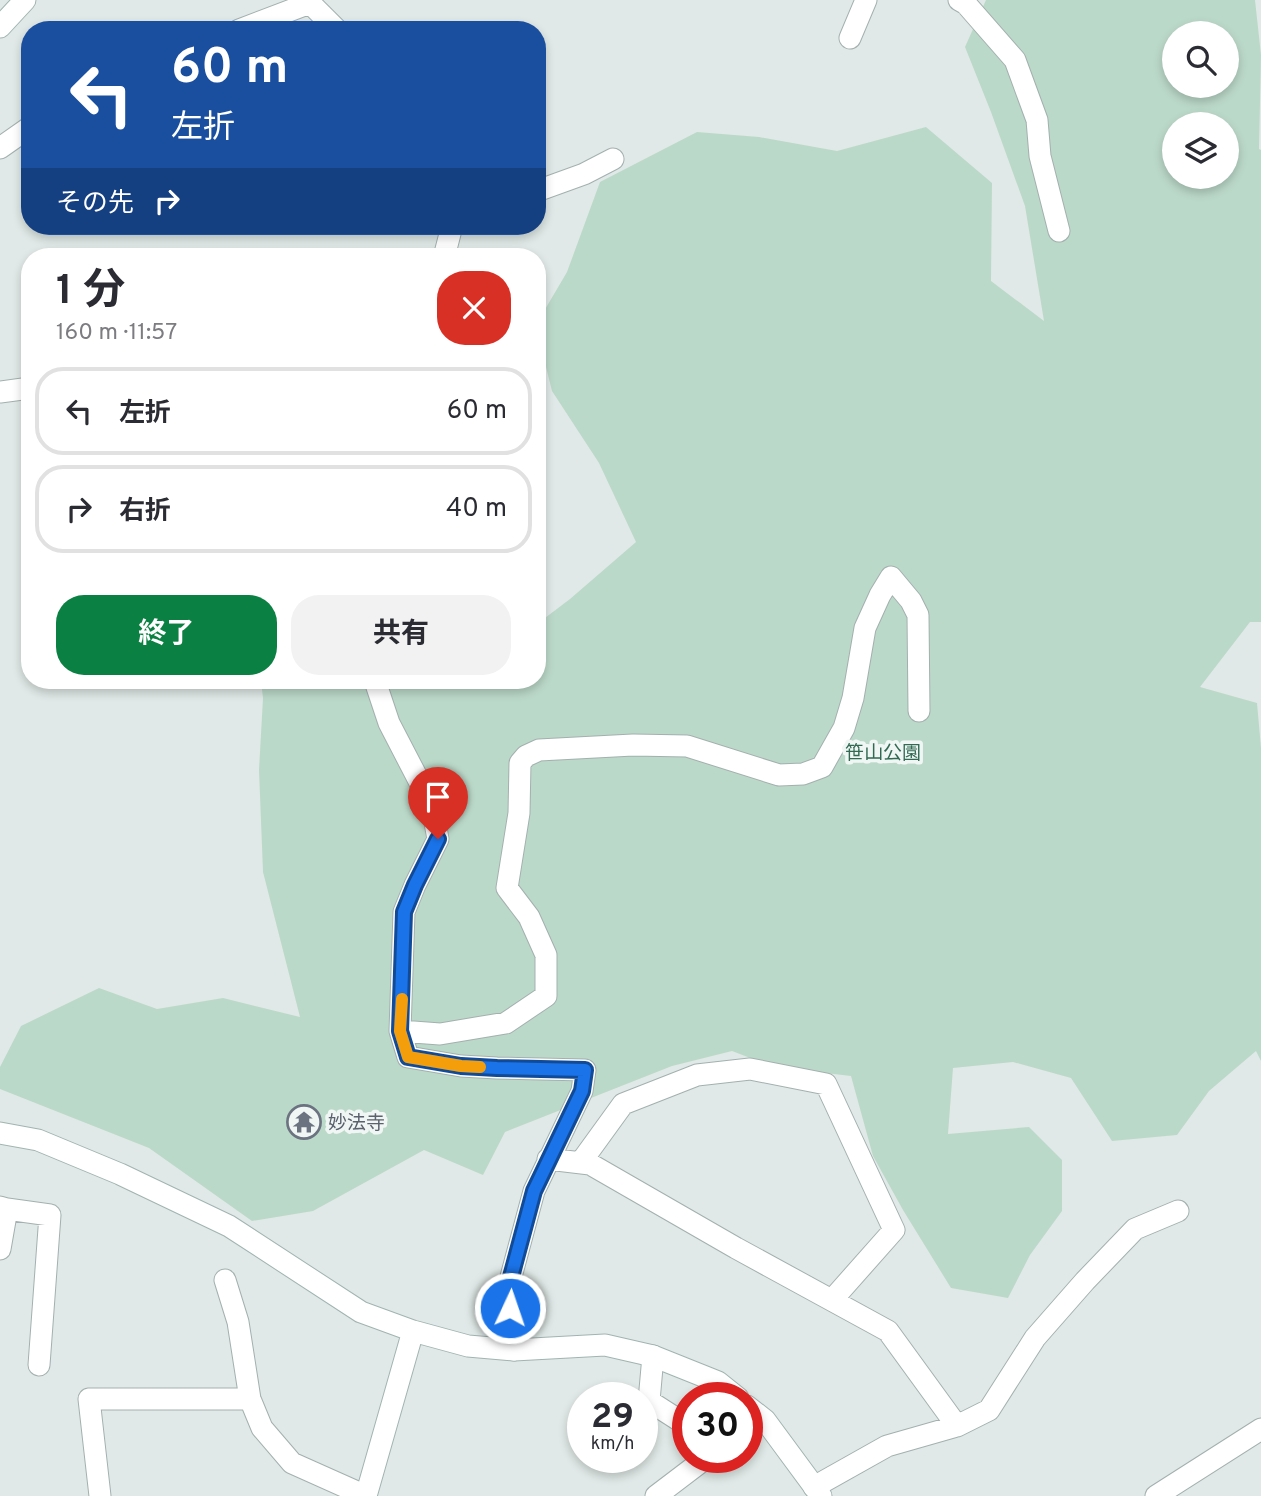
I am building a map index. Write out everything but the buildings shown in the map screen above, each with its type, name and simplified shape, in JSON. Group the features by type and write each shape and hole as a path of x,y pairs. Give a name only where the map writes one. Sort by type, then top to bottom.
{"street":[{"path":"0,27 24,0"},
{"path":"850,38 866,0"},
{"path":"959,0 966,4 1014,60 1037,120 1040,156 1059,231"},
{"path":"262,21 310,2 328,21"},
{"path":"0,148 21,133"},
{"path":"546,188 584,174 613,159"},
{"path":"0,392 21,389"},
{"path":"400,1031 440,1034 506,1023 547,996 546,954 529,917 507,888 519,813 520,763 526,756 539,750 633,745 687,746 779,775 803,774 822,767 844,727 853,698 865,628 891,577 911,601 918,615 919,711"},
{"path":"378,689 389,723 432,806 438,839 404,912 400,1031 408,1057 485,1068 585,1070 582,1091 534,1191 508,1288 514,1350"},
{"path":"581,1162 623,1104 696,1075 750,1069 826,1084 894,1230 832,1300"},
{"path":"0,1133 38,1140 120,1174 229,1226 361,1312 413,1331 468,1346 514,1350 605,1345 653,1356 718,1382"},
{"path":"548,1159 590,1164 888,1331 957,1426"},
{"path":"0,1249 3,1208 50,1214 39,1365"},
{"path":"763,1418 817,1491 887,1446 957,1426 989,1410 1035,1338 1136,1229 1178,1211"},
{"path":"225,1280 239,1322 250,1398 262,1428 292,1463 366,1496 413,1331"},
{"path":"653,1356 649,1401 672,1416"},
{"path":"100,1496 89,1399 250,1398"},
{"path":"1156,1496 1261,1429"},
{"path":"656,1496 686,1473"}],"green space":[{"name":"笹山公園","path":"986,0 1255,0 1261,55 1261,622 1250,622 1200,687 1257,703 1261,748 1261,1061 1256,1051 1209,1091 1177,1135 1112,1141 1071,1078 1013,1062 953,1068 948,1134 1029,1127 1062,1160 1062,1211 1030,1255 1008,1298 951,1288 873,1156 851,1076 774,1067 732,1051 672,1066 505,1132 483,1175 424,1150 313,1211 252,1221 149,1148 0,1089 0,1067 21,1026 99,988 157,1009 223,998 300,1017 263,872 259,770 262,689 546,689 546,617 636,542 599,463 552,391 546,367 546,308 567,272 600,182 697,132 759,137 837,151 926,127 992,183 991,281 1044,321 1025,206 965,47"}],"slow traffic":[{"path":"402,999 400,1031 408,1057 480,1067"}],"place":[{"name":"妙法寺","path":"304,1122"}],"route":[{"path":"438,839 404,912 400,1031 408,1057 461,1066 585,1070 582,1091 534,1191 508,1288 510,1308"}]}
